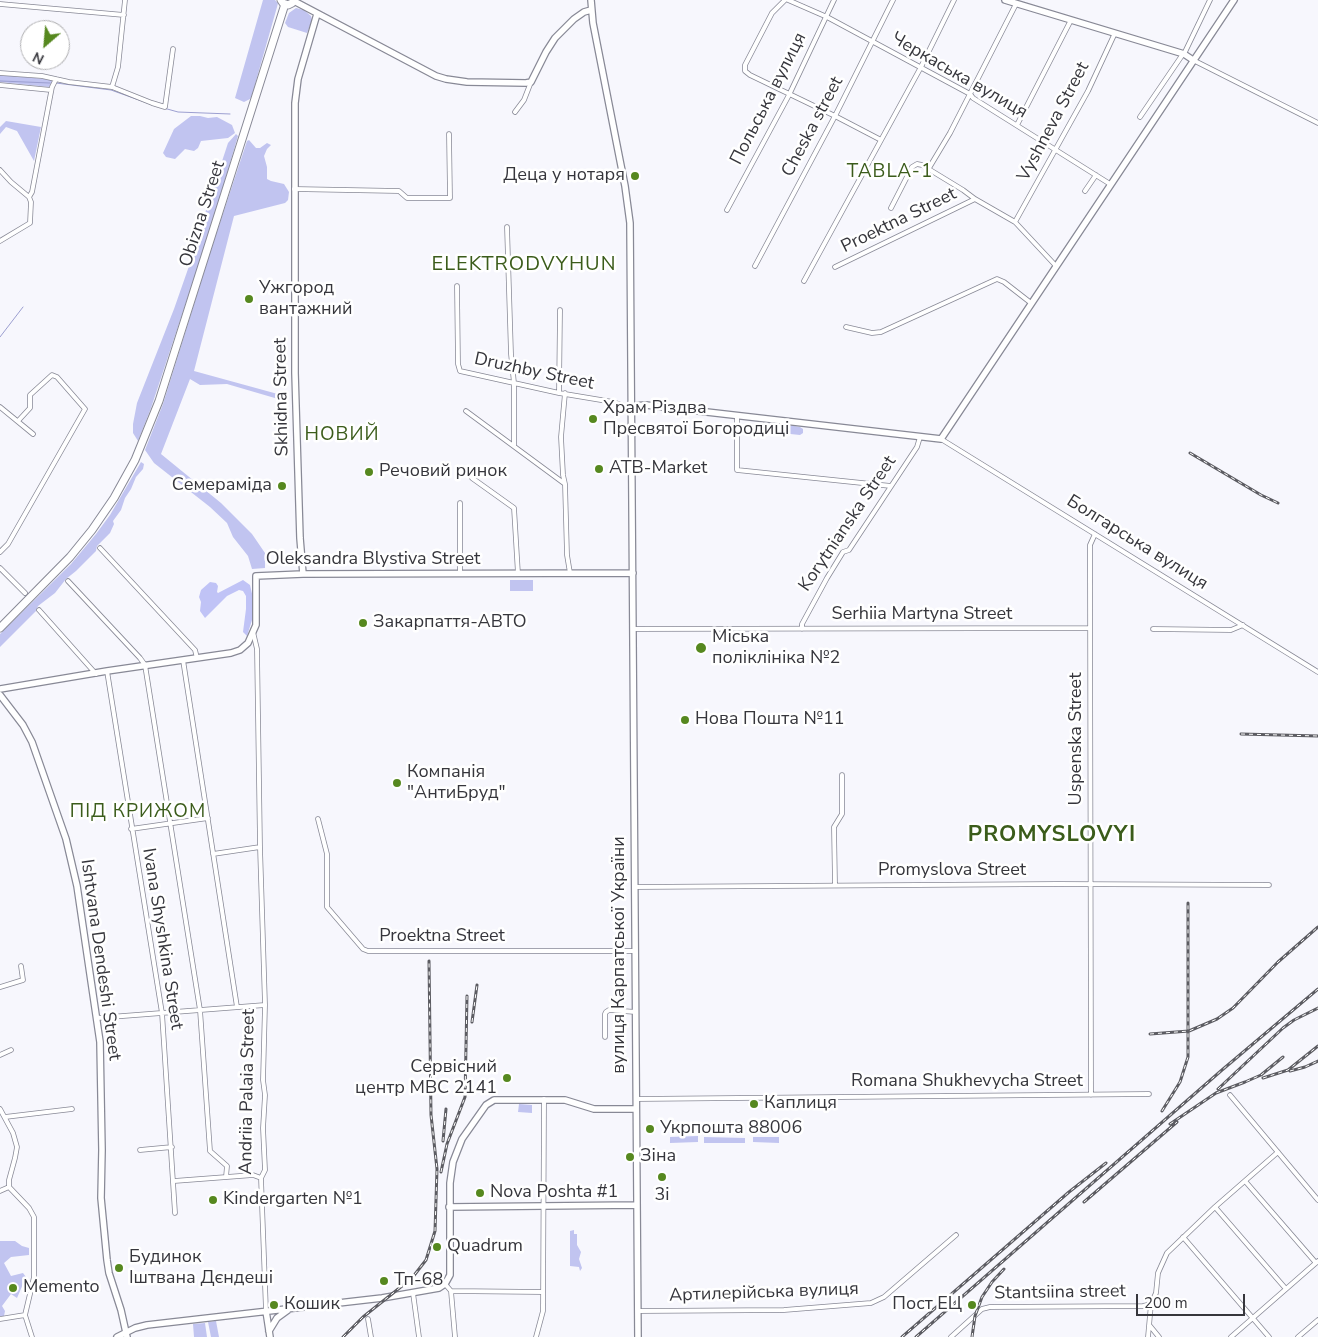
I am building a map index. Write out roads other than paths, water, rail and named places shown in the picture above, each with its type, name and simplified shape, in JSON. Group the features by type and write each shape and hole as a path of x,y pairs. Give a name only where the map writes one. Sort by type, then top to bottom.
{"highway":[{"path":"283,2 290,4 294,1"},
{"name":"Obizna Street","path":"0,628 70,557 92,530 114,498 135,460 163,388 283,2"}],"street":[{"path":"112,87 118,67 126,0"},
{"path":"515,112 524,100 546,52 555,38 584,12 591,13 591,0"},
{"path":"787,0 772,13 744,68 750,75 881,140"},
{"name":"Черкаська вулиця","path":"787,0 827,17 970,94 973,98 1110,184"},
{"name":"Польська вулиця","path":"727,210 789,95 834,0"},
{"name":"Cheska street","path":"755,266 835,116 893,0"},
{"path":"804,280 921,67 954,0"},
{"path":"1005,0 1184,54 1318,123"},
{"path":"1140,117 1184,54 1210,0"},
{"path":"941,440 1234,0"},
{"path":"294,1 428,72 446,79 475,82 531,82"},
{"path":"0,4 124,15"},
{"path":"929,168 950,133 1016,4"},
{"name":"вулиця Карпатської України","path":"591,13 628,208 630,240 638,1337"},
{"name":"Skhidna Street","path":"303,574 300,538 295,373 294,189 296,127 294,103 298,79 317,14"},
{"path":"1017,126 1071,20"},
{"name":"Vyshneva Street","path":"1015,222 1088,91 1115,33"},
{"path":"0,73 42,76 56,80 112,87 165,107 174,49"},
{"path":"29,197 32,192 51,90 53,82 56,80"},
{"path":"0,85 51,90"},
{"path":"294,189 399,191 407,198 450,198 449,134"},
{"path":"891,208 912,167 916,164 929,168 974,199 1015,222 1056,266"},
{"path":"0,170 29,197 31,202 30,224 0,241"},
{"path":"1085,191 1096,175"},
{"name":"Proektna Street","path":"835,267 974,199"},
{"path":"507,227 511,354 514,383 514,446"},
{"path":"846,327 872,333 881,332 997,279 1004,282 1031,303"},
{"name":"Druzhby Street","path":"457,286 458,364 460,372 613,402 628,407 632,406"},
{"path":"560,310 561,437 565,484 567,555 570,574"},
{"path":"0,552 8,544 85,409 56,376 52,375 30,395 31,406 18,421"},
{"name":"Korytnianska Street","path":"632,406 642,405 941,440"},
{"path":"0,407 33,434"},
{"path":"466,411 565,484"},
{"path":"737,416 738,470 891,486"},
{"name":"Korytnianska Street","path":"802,629 802,624 843,552 849,550 917,447 920,437"},
{"name":"Болгарська вулиця","path":"941,440 1318,672"},
{"path":"472,478 514,508 518,574"},
{"path":"460,503 460,574"},
{"name":"Uspenska Street","path":"1091,1094 1090,545 1095,534"},
{"path":"100,548 195,650 198,658"},
{"path":"0,568 25,593"},
{"name":"Oleksandra Blystiva Street","path":"253,632 257,620 256,576 303,574 633,573"},
{"path":"68,581 145,665 200,1010 210,1151 227,1166 226,1177"},
{"path":"39,610 96,674"},
{"path":"1153,629 1231,630 1243,625"},
{"name":"Serhiia Martyna Street","path":"633,629 1090,628"},
{"path":"0,689 231,653 246,646 253,632"},
{"name":"Andriia Palaia Street","path":"253,632 257,650 265,1005 263,1080 266,1095 263,1128 265,1170 261,1178 266,1311 269,1334"},
{"path":"183,660 237,1007"},
{"name":"Ivana Shyshkina Street","path":"107,671 162,1013 175,1212"},
{"name":"Ishtvana Dendeshi Street","path":"0,695 23,725 30,738 66,839 77,886 97,1018 101,1071 102,1210 108,1268 127,1334"},
{"path":"835,885 834,827 842,814 842,775"},
{"path":"131,829 208,818"},
{"name":"Proektna Street","path":"318,819 327,854 327,907 363,949 368,951 635,951"},
{"path":"213,854 260,847"},
{"name":"Promyslova Street","path":"635,887 1091,884 1269,885"},
{"path":"0,987 23,980 21,966"},
{"path":"97,1018 265,1005"},
{"path":"605,1037 606,1012 609,1010 636,1012"},
{"path":"0,1055 11,1050"},
{"name":"Romana Shukhevycha Street","path":"636,1099 1149,1094"},
{"path":"1230,1095 1317,1198"},
{"path":"117,1337 147,1325 382,1298 439,1288 445,1284 450,1275 449,1207 453,1162 462,1139 486,1105 494,1100 564,1100 594,1109 636,1109"},
{"path":"536,1337 542,1316 543,1292 544,1100"},
{"path":"0,1109 15,1138 17,1147 9,1180 9,1188 29,1208 34,1217 34,1277 25,1315 32,1337"},
{"path":"5,1117 72,1109"},
{"path":"140,1150 172,1147"},
{"path":"1148,1337 1151,1304 1156,1293 1158,1273 1167,1253 1183,1236 1278,1152"},
{"path":"174,1181 253,1175 261,1178"},
{"path":"1231,1337 1317,1262 1244,1181"},
{"path":"0,1190 9,1188"},
{"path":"449,1207 637,1205"},
{"path":"1215,1207 1286,1289"},
{"name":"Артилерійська вулиця","path":"638,1311 784,1310 871,1303 884,1297 956,1235"},
{"path":"1183,1236 1269,1337"},
{"path":"445,1284 451,1291 455,1337"},
{"path":"451,1291 543,1292"},
{"path":"413,1293 419,1337"},
{"name":"Stantsiina street","path":"951,1337 982,1310 990,1307 1143,1306 1151,1304"},
{"path":"269,1334 277,1318 290,1309"},
{"path":"0,1319 25,1315"},
{"path":"368,1318 371,1337"},
{"path":"1298,1337 1318,1320"},
{"path":"1150,1326 1159,1337"}],"waterway":[{"path":"0,81 50,83"},
{"path":"56,83 111,90 150,104"},
{"path":"153,105 178,112 230,114"},
{"path":"0,337 23,307"}],"railway":[{"path":"1190,453 1278,503"},
{"path":"1241,734 1318,736"},
{"path":"1162,1111 1180,1082 1188,1057 1188,903"},
{"path":"1150,1034 1189,1031 1217,1019 1233,1008 1278,962 1318,927"},
{"path":"343,1337 363,1317 412,1278 426,1260 435,1231 437,1169 431,1115 429,961"},
{"path":"472,1022 477,985"},
{"path":"916,1337 1222,1070 1318,989"},
{"path":"441,1172 447,1144 465,1097 467,996"},
{"path":"1218,1089 1283,1028 1318,1008"},
{"path":"1263,1078 1288,1070 1318,1046"},
{"path":"1170,1124 1216,1093 1261,1075 1283,1057"},
{"path":"1290,1071 1318,1061"},
{"path":"443,1141 446,1109"},
{"path":"1084,1202 1177,1122"},
{"path":"902,1337 1069,1192 1106,1163"},
{"path":"972,1337 975,1316 982,1297 1004,1269"}],"place":[{"name":"Деца у нотаря","path":"635,176"},
{"name":"Ужгород вантажний","path":"249,299"},
{"name":"Храм Різдва Пресвятої Богородиці","path":"593,419"},
{"name":"ATB-Market","path":"599,469"},
{"name":"Речовий ринок","path":"369,472"},
{"name":"Семераміда","path":"282,486"},
{"name":"Закарпаття-АВТО","path":"363,623"},
{"name":"Міська поліклініка №2","path":"701,648"},
{"name":"Нова Пошта №11","path":"685,720"},
{"name":"Компанія \"АнтиБруд\"","path":"397,783"},
{"name":"Сервісний центр МВС 2141","path":"507,1078"},
{"name":"Каплиця","path":"754,1104"},
{"name":"Укрпошта 88006","path":"650,1129"},
{"name":"Зіна","path":"630,1157"},
{"name":"3i","path":"662,1177"},
{"name":"Nova Poshta #1","path":"480,1193"},
{"name":"Kindergarten №1","path":"213,1200"},
{"name":"Quadrum","path":"437,1247"},
{"name":"Будинок Іштвана Дєндеші","path":"119,1268"},
{"name":"Тп-68","path":"384,1281"},
{"name":"Memento","path":"13,1288"},
{"name":"Кошик","path":"274,1305"},
{"name":"Пост ЕЦ","path":"972,1305"}],"district":[{"name":"TABLA-1","path":"890,172"},
{"name":"ELEKTRODVYHUN","path":"524,265"},
{"name":"НОВИЙ","path":"342,435"},
{"name":"ПІД КРИЖОМ","path":"138,812"},
{"name":"PROMYSLOVYI","path":"1052,836"}]}
